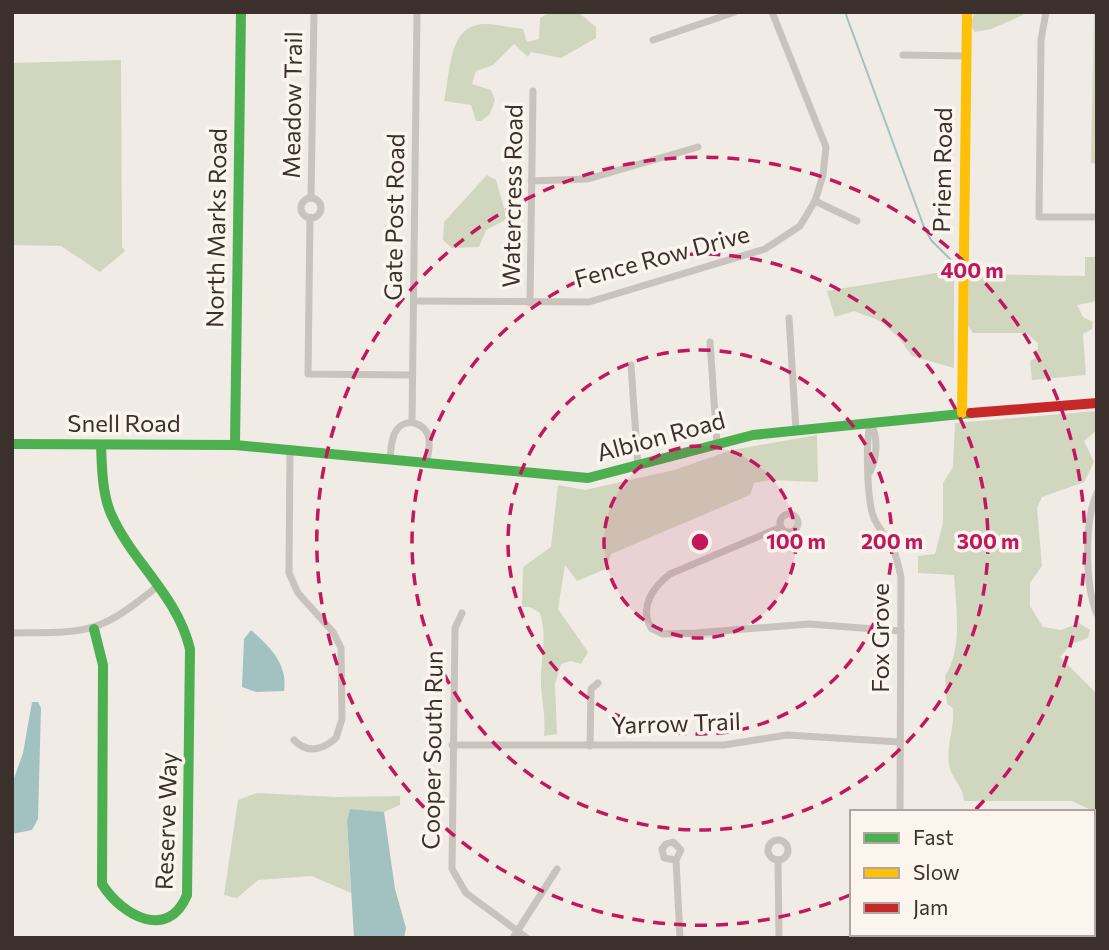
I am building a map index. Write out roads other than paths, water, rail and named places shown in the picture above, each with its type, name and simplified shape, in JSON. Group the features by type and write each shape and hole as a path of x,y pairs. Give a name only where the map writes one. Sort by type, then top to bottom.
{"street":[{"name":"North Marks Road","path":"235,445 241,12"},
{"name":"Meadow Trail","path":"311,198 314,12"},
{"name":"Gate Post Road","path":"412,422 417,12"},
{"path":"653,40 735,12"},
{"path":"772,12 826,147 823,175 815,201 857,221"},
{"name":"Priem Road","path":"962,413 967,12"},
{"path":"1045,12 1041,40 1039,217 1097,217"},
{"path":"903,55 966,56"},
{"name":"Watercress Road","path":"530,303 533,91"},
{"path":"531,181 589,179 698,147"},
{"name":"Meadow Trail","path":"310,218 319,214 321,207 318,201 311,198 304,201 301,209 310,218 308,374 412,375"},
{"name":"Fence Row Drive","path":"414,301 530,303 596,300 765,249 800,226 815,201"},
{"path":"789,318 796,431"},
{"path":"710,342 718,444"},
{"path":"631,365 638,466"},
{"name":"Albion Road","path":"235,445 582,478 601,477 752,435 962,413 1097,403"},
{"path":"390,458 396,431 402,424 412,422 423,427 428,435 427,462"},
{"name":"Fox Grove","path":"871,422 876,435 876,460 870,471 873,516 894,551 901,577 900,810"},
{"name":"Snell Road","path":"12,444 235,445"},
{"name":"Reserve Way","path":"94,629 103,665 102,884 109,897 124,910 151,920 166,920 183,908 188,892 191,658 185,627 111,513 105,492 101,445"},
{"path":"290,449 289,573 298,593 336,636 343,662 342,719 336,738 323,747 311,749 303,748 294,740"},
{"path":"1097,494 1090,509 1090,591 1097,614"},
{"path":"781,527 670,574 655,587 648,601 646,617 651,628 663,634 809,624 901,631"},
{"path":"12,633 94,629 120,616 159,585"},
{"name":"Cooper South Run","path":"461,613 454,628 452,869 466,893 515,935 527,938"},
{"path":"590,746 591,690 598,683"},
{"name":"Yarrow Trail","path":"452,744 724,744 787,735 900,741"},
{"path":"677,860 680,938"},
{"path":"778,860 779,938"},
{"path":"515,935 557,869"}],"water":[{"path":"251,630 271,650 280,664 285,681 284,691 256,692 242,687 244,639"},
{"path":"32,702 38,702 41,708 38,819 32,830 12,834 12,784 23,753"},
{"path":"350,809 384,812 395,889 406,928 404,938 354,938 347,821"}],"waterway":[{"path":"845,12 924,227 931,240 957,266"}]}
